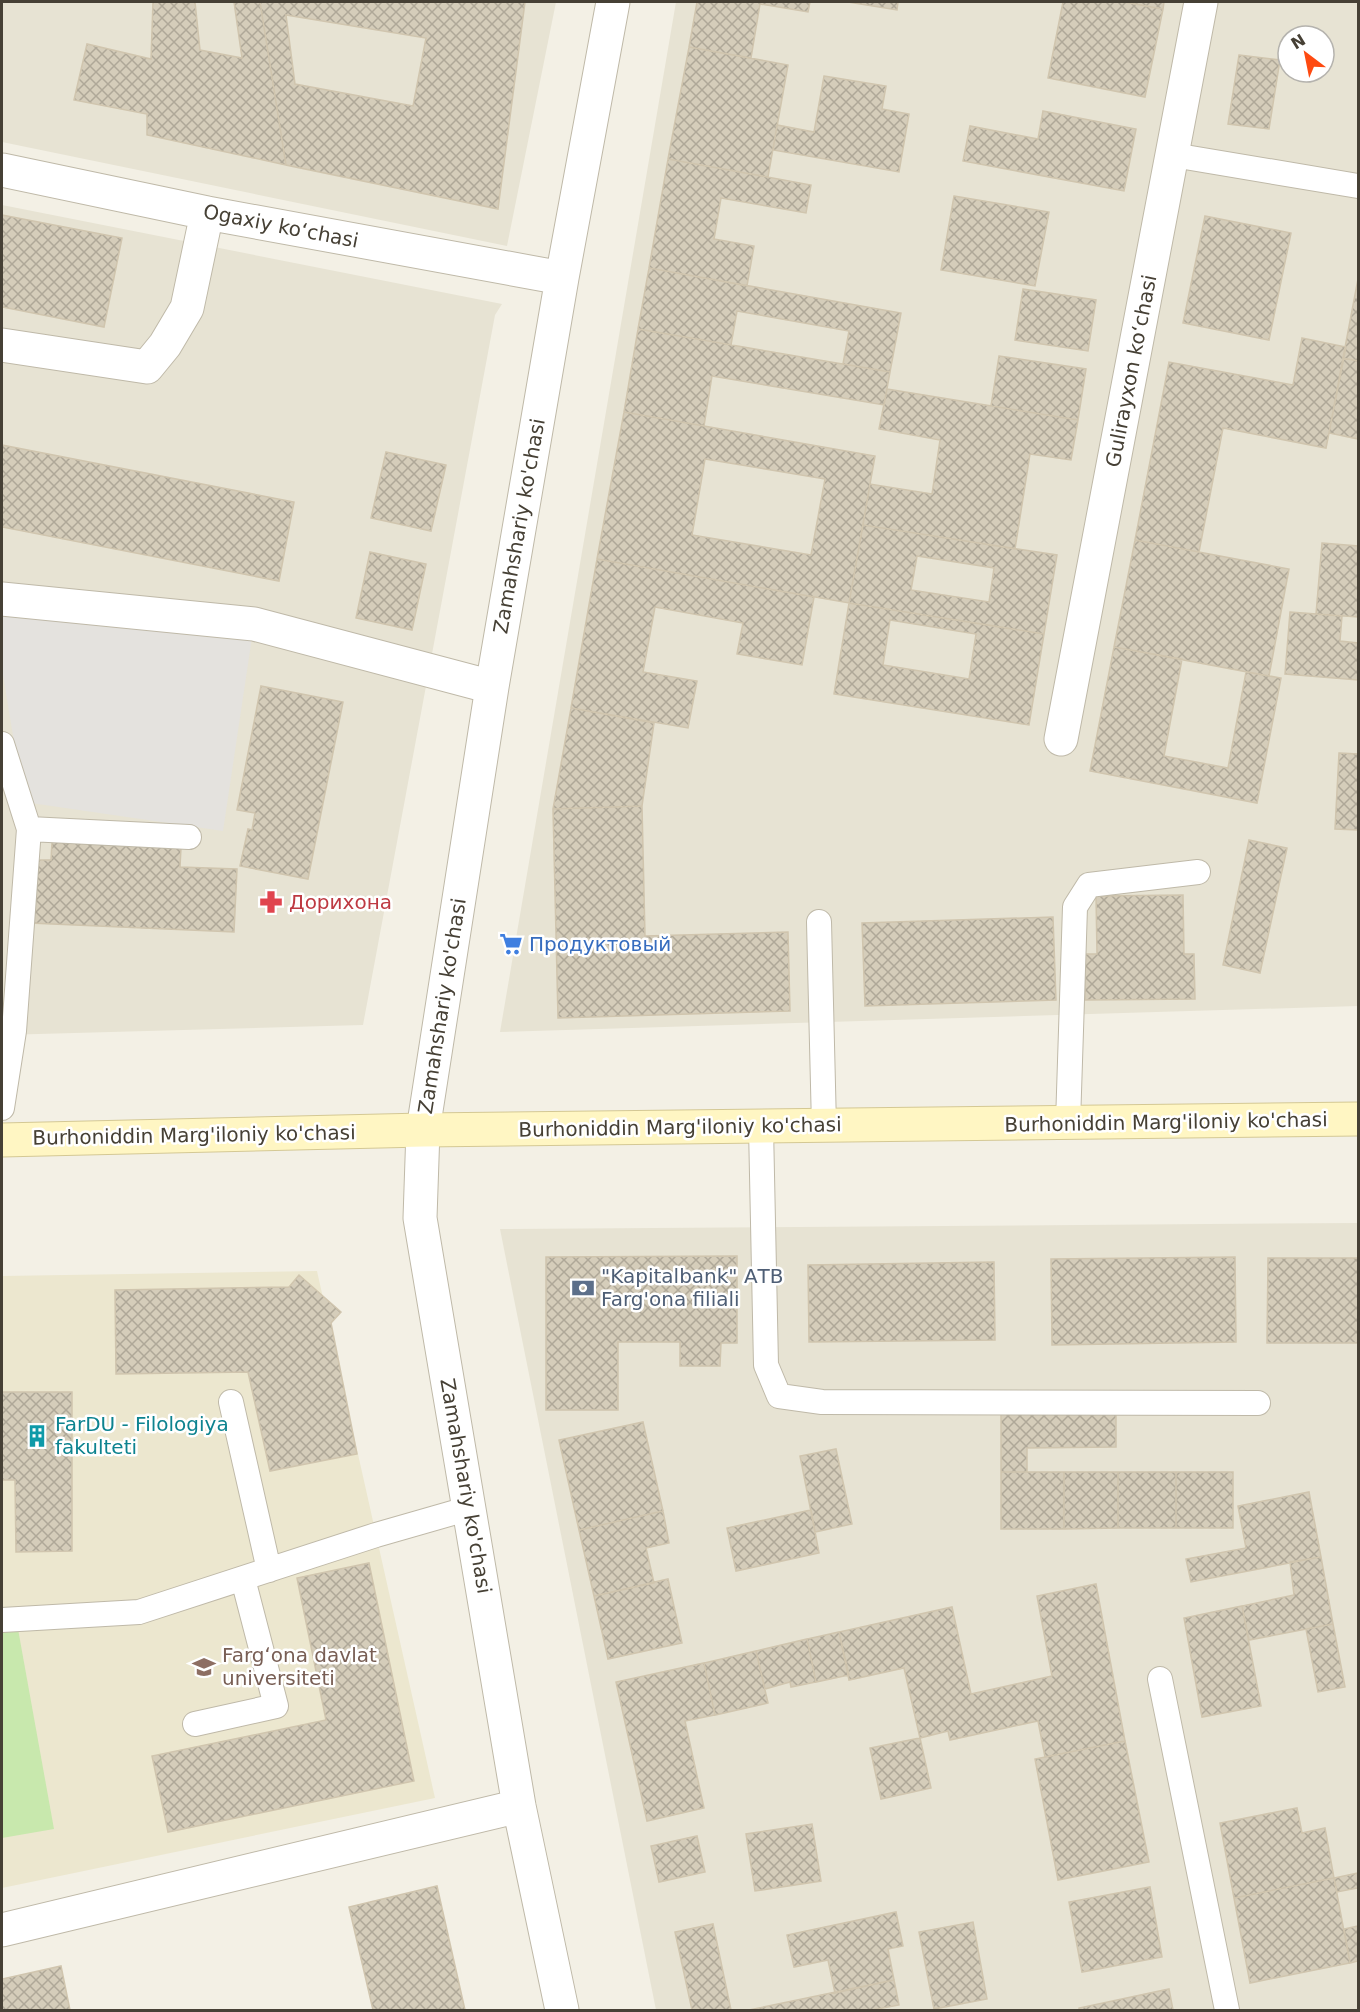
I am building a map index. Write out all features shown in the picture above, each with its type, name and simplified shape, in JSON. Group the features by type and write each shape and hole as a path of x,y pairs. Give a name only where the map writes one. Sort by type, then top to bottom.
{"street":[{"name":"Zamahshariy ko'chasi","path":"562,2010 519,1806 420,1218 423,1130 492,687 562,278 613,2"},
{"name":"Gulirayxon koʻchasi","path":"1061,740 1201,2"},
{"name":"Ogaxiy koʻchasi","path":"2,170 207,213 562,278"},
{"path":"2,345 147,367 165,345 187,308 207,213"},
{"path":"2,598 254,624 492,687"},
{"name":"Burhoniddin Marg'iloniy ko'chasi","path":"2,1140 423,1130 1359,1119"},
{"path":"2,1930 519,1806"}],"lane":[{"path":"1173,155 1359,186"},
{"path":"2,744 29,829 2,1108"},
{"path":"29,829 189,837"},
{"path":"1068,1123 1076,908 1089,885 1198,872"},
{"path":"819,922 824,1126"},
{"path":"761,1127 766,1365 779,1396 822,1402 1258,1403"},
{"path":"231,1402 269,1570"},
{"path":"2,1620 139,1611 470,1509"},
{"path":"195,1724 276,1706 243,1579"},
{"path":"1160,1679 1227,2010"}],"shaded area":[{"path":"2,2 556,2 507,246 2,142"},
{"path":"676,2 1358,2 1358,1006 500,1032"},
{"path":"2,205 502,304 495,315 363,1025 2,1035"},
{"path":"2,599 254,624 223,831 24,802 2,669"},
{"path":"1358,1223 1358,2010 656,2010 500,1229"},
{"name":"Fargʻona davlat universiteti","path":"317,1271 435,1798 2,1888 2,1276"}],"green space":[{"path":"18,1629 54,1829 2,1838 2,1632"}],"building":[{"path":"153,2 195,2 200,50 242,58 234,2 260,2 286,165 147,135 147,114 74,100 87,44 151,59"},
{"path":"260,2 525,2 498,209 286,165","holes":["286,15 426,38 413,106 295,84"]},
{"path":"697,2 810,2 808,12 760,4 751,58 689,47"},
{"path":"848,2 898,2 897,10"},
{"path":"1063,2 1124,2 1163,9 1145,97 1048,78"},
{"path":"1124,2 1164,2 1163,9"},
{"path":"689,47 788,65 768,177 668,159"},
{"path":"1239,55 1276,60 1276,84 1269,129 1228,124"},
{"path":"824,76 886,86 882,109 909,114 899,172 773,150 777,125 814,132"},
{"path":"1043,111 1136,129 1124,191 963,161 970,126 1038,139"},
{"path":"668,159 811,185 806,213 721,198 714,239 754,246 747,286 649,268"},
{"path":"954,196 1049,212 1035,286 941,270"},
{"path":"2,215 122,238 104,327 2,307"},
{"path":"1205,216 1291,233 1269,340 1183,323"},
{"path":"649,268 901,313 890,372 843,364 849,331 737,311 731,345 638,329"},
{"path":"1358,279 1358,361 1343,358"},
{"path":"1023,289 1096,300 1088,351 1015,340"},
{"path":"638,329 890,372 884,405 712,376 704,426 624,412"},
{"path":"1302,338 1346,347 1326,448 1223,428 1199,552 1135,540 1169,362 1293,385"},
{"path":"999,356 1086,369 1078,420 991,406"},
{"path":"1343,358 1358,361 1358,439 1329,433"},
{"path":"887,389 1078,420 1071,460 1030,454 1015,549 863,525 870,484 932,494 940,440 879,429"},
{"path":"624,412 875,456 849,603 597,559","holes":["705,459 825,479 811,555 692,535"]},
{"path":"2,445 294,502 279,581 2,527"},
{"path":"386,452 446,465 431,531 371,518"},
{"path":"863,525 1057,555 1044,634 849,603","holes":["917,556 994,568 989,602 911,590"]},
{"path":"1135,540 1289,569 1269,676 1114,647"},
{"path":"1322,543 1358,546 1358,617 1316,614"},
{"path":"370,552 426,564 412,630 356,618"},
{"path":"597,559 814,597 802,665 737,654 743,623 655,607 643,672 697,681 688,728 571,708"},
{"path":"849,603 1044,634 1029,725 834,694","holes":["890,620 976,634 969,679 883,665"]},
{"path":"1290,612 1342,616 1340,641 1358,643 1358,680 1285,674"},
{"path":"1114,647 1182,659 1164,756 1228,768 1246,672 1281,678 1257,803 1090,771"},
{"path":"261,686 343,702 308,879 240,866 248,829 252,830 255,813 237,810"},
{"path":"571,708 654,723 642,806 553,809"},
{"path":"1339,753 1358,754 1358,830 1335,829"},
{"path":"642,806 645,936 788,932 790,1011 558,1018 553,809"},
{"path":"1249,840 1287,848 1260,973 1223,965"},
{"path":"52,842 181,848 180,867 237,869 234,932 30,923 34,860 51,860"},
{"path":"1183,895 1184,954 1194,954 1195,999 1085,1000 1085,954 1097,954 1096,896"},
{"path":"1053,917 1056,1000 865,1006 862,923"},
{"path":"737,1256 737,1343 721,1343 720,1366 680,1366 680,1342 618,1342 618,1410 546,1410 546,1257"},
{"path":"1235,1257 1236,1342 1052,1345 1051,1259"},
{"path":"1268,1258 1358,1258 1358,1343 1267,1343"},
{"path":"994,1262 995,1340 809,1342 808,1265"},
{"path":"299,1275 341,1312 331,1323 357,1454 270,1471 248,1372 116,1374 115,1290 289,1287"},
{"name":"FarDU - Filologiya fakulteti","path":"2,1392 72,1392 72,1551 16,1552 15,1480 2,1480"},
{"path":"1116,1412 1116,1447 1027,1448 1027,1472 1001,1472 1001,1413"},
{"path":"643,1422 663,1511 579,1530 559,1440"},
{"path":"836,1449 852,1524 815,1532 800,1456"},
{"path":"1001,1472 1064,1472 1064,1529 1001,1529"},
{"path":"1064,1472 1118,1472 1118,1528 1064,1529"},
{"path":"1118,1472 1176,1472 1176,1528 1118,1528"},
{"path":"1176,1472 1233,1472 1233,1528 1176,1528"},
{"path":"1309,1492 1321,1557 1191,1582 1186,1559 1246,1548 1238,1506"},
{"path":"811,1510 819,1553 736,1571 727,1528"},
{"path":"663,1511 669,1543 646,1548 654,1583 594,1596 579,1530"},
{"path":"1321,1557 1333,1624 1249,1640 1242,1606 1294,1595 1290,1562"},
{"path":"369,1563 414,1781 168,1832 152,1756 326,1720 297,1578"},
{"path":"668,1579 682,1643 608,1659 594,1596"},
{"path":"1096,1584 1125,1741 1045,1757 1038,1721 950,1740 948,1731 920,1738 904,1668 849,1680 839,1632 952,1607 971,1694 1052,1676 1037,1596"},
{"path":"1242,1606 1261,1706 1202,1717 1184,1618"},
{"path":"1333,1624 1345,1687 1318,1692 1306,1629"},
{"path":"839,1632 849,1675 816,1682 807,1639"},
{"path":"807,1639 816,1682 791,1687 790,1682 765,1689 756,1651"},
{"path":"756,1651 768,1703 715,1715 704,1663"},
{"path":"704,1663 715,1715 685,1721 704,1808 647,1821 616,1682"},
{"path":"920,1738 931,1788 881,1799 870,1748"},
{"path":"1125,1741 1149,1862 1058,1880 1035,1759"},
{"path":"1297,1808 1302,1833 1325,1828 1334,1878 1234,1898 1220,1823"},
{"path":"812,1824 821,1881 755,1891 746,1834"},
{"path":"697,1836 705,1872 659,1882 651,1846"},
{"path":"1358,1873 1358,1888 1337,1892 1334,1878"},
{"path":"1334,1878 1350,1963 1250,1983 1234,1898"},
{"path":"437,1886 465,2010 373,2010 349,1907"},
{"path":"1150,1887 1162,1957 1082,1972 1069,1902"},
{"path":"896,1912 903,1946 888,1949 894,1980 835,1993 828,1960 794,1967 787,1935"},
{"path":"973,1922 987,1999 934,2009 919,1932"},
{"path":"713,1924 731,2010 692,2010 675,1932"},
{"path":"1358,1926 1358,1961 1350,1963 1344,1929"},
{"path":"61,1966 70,2010 2,2010 2,1979"},
{"path":"894,1980 899,2005 872,2010 749,2010"},
{"path":"1169,1989 1173,2010 1079,2010 1079,2008"}],"place":[{"name":"Дорихона","path":"271,902"},
{"name":"Продуктовый","path":"511,944"},
{"name":"\"Kapitalbank\" АТB Farg'ona filiali","path":"583,1288"},
{"name":"FarDU - Filologiya fakulteti","path":"37,1436"},
{"name":"Fargʻona davlat universiteti","path":"204,1667"}]}
